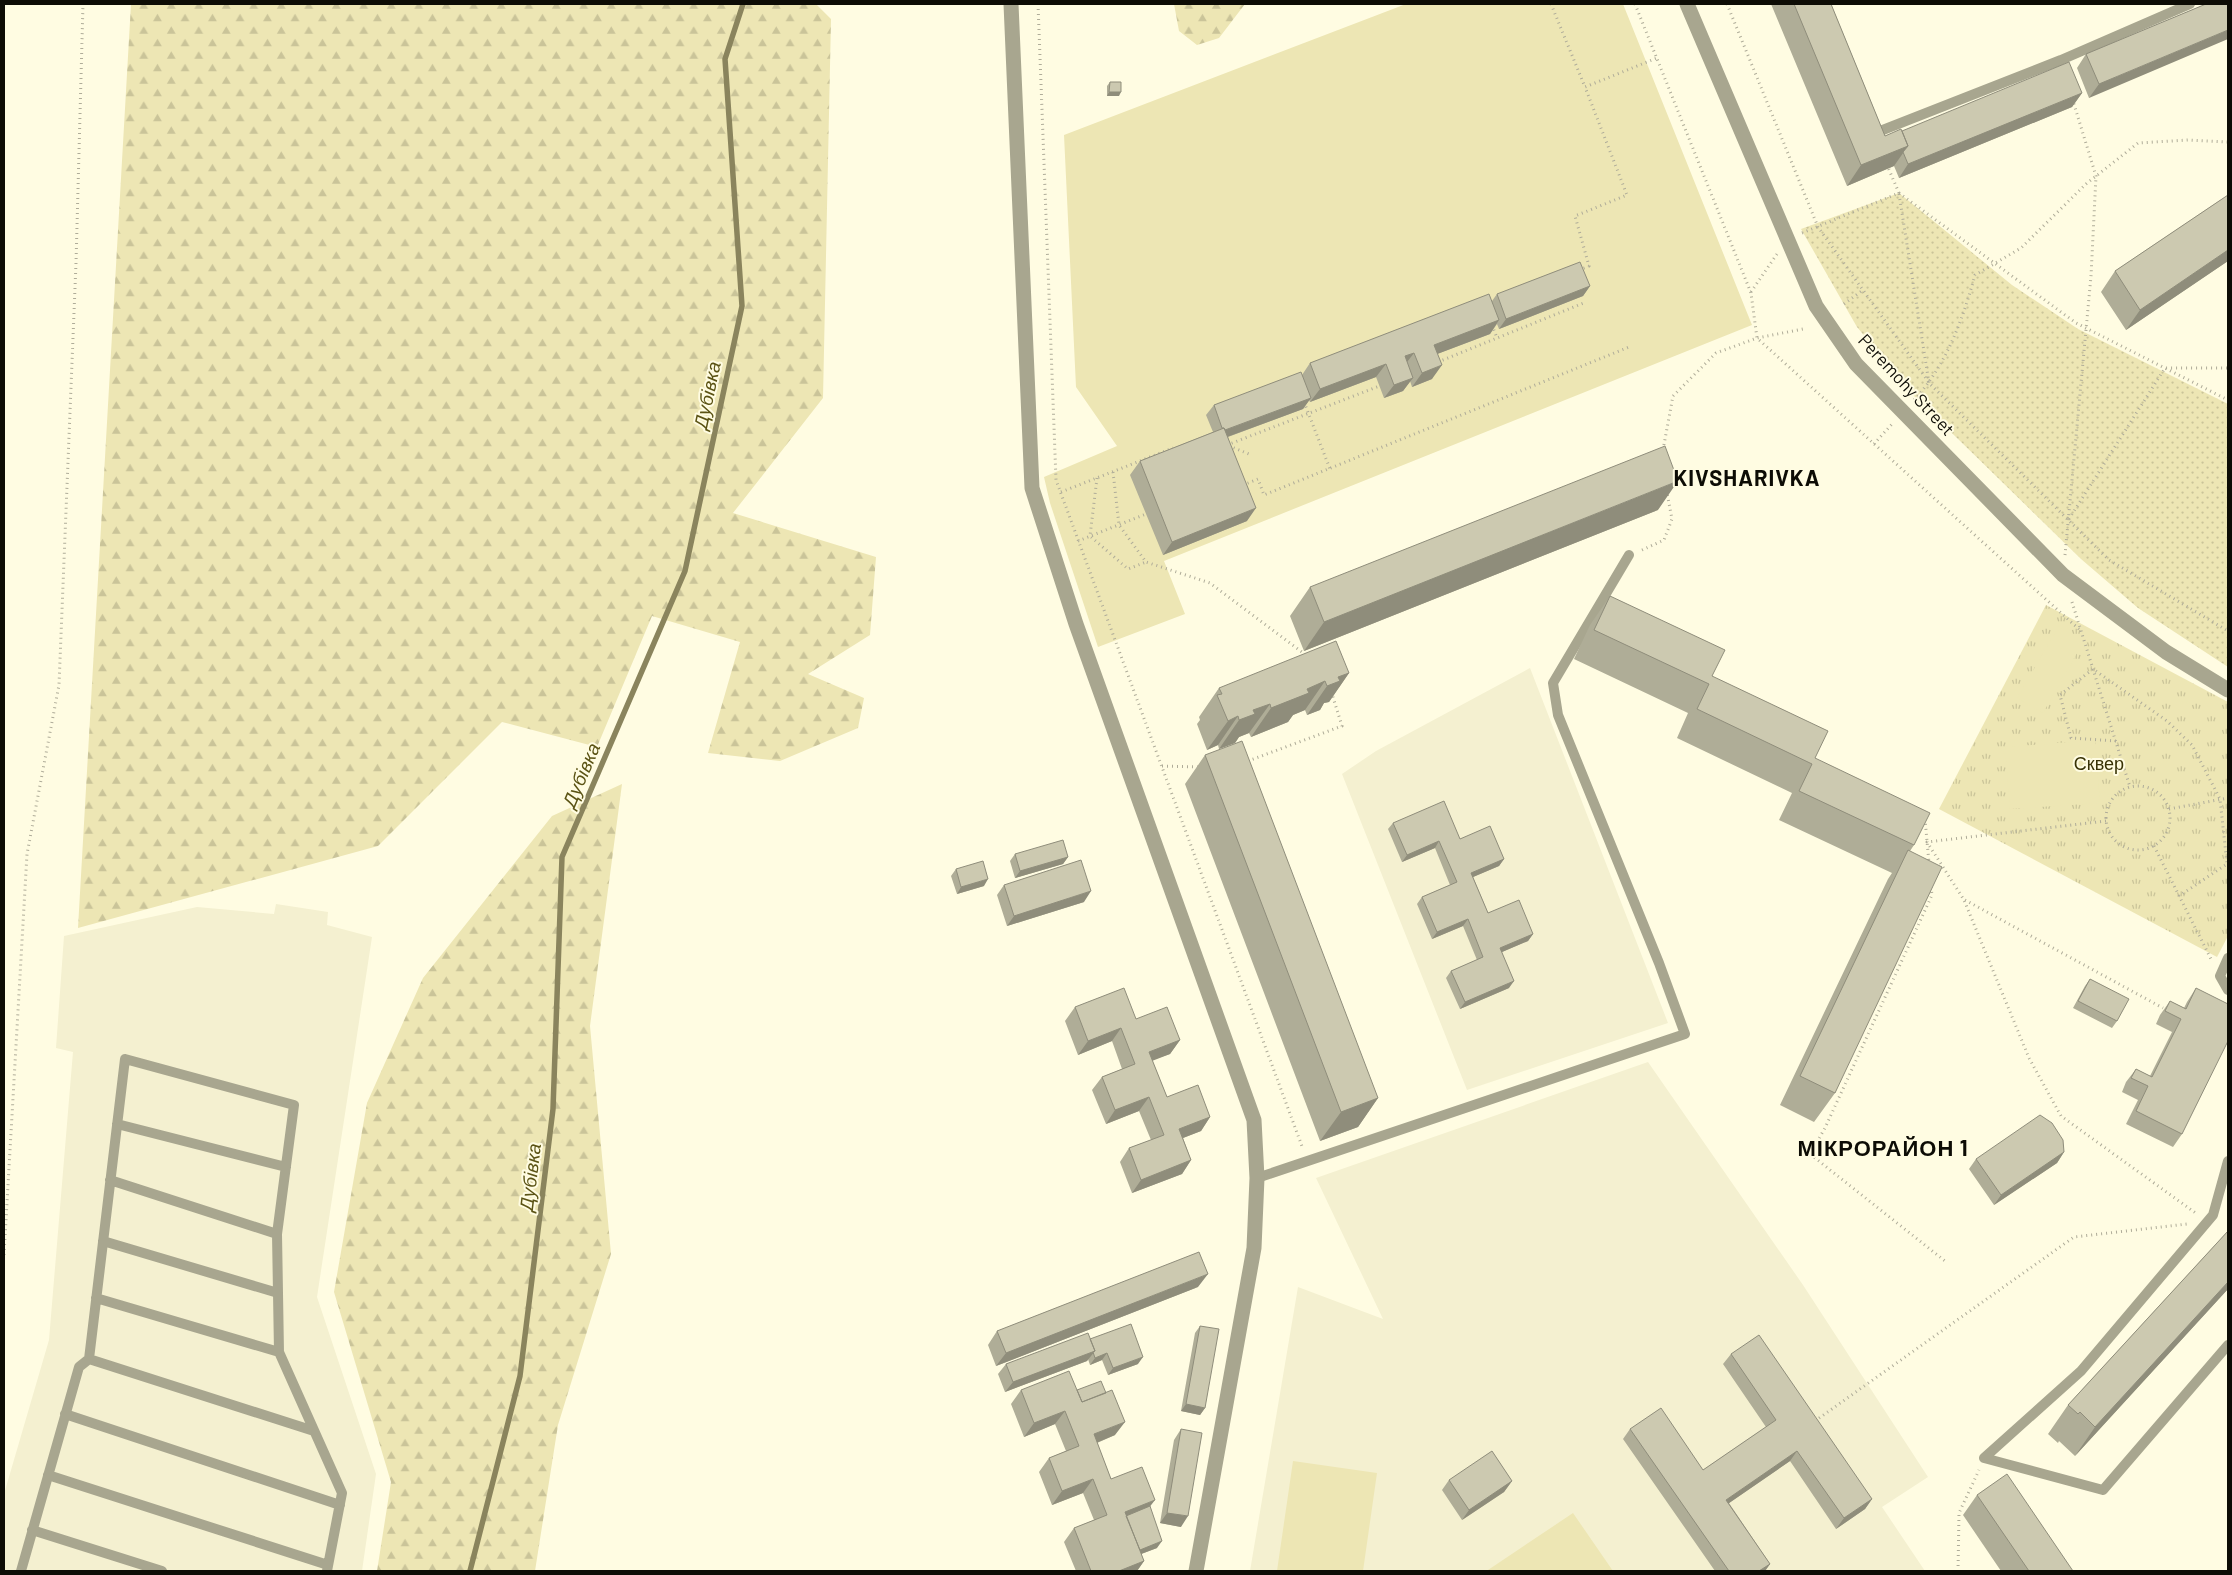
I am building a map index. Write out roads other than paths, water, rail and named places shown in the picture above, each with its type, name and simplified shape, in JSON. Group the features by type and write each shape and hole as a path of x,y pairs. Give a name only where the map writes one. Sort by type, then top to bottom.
{"street":[{"path":"1011,4 1032,488 1076,624 1254,1120 1257,1178 1254,1248 1196,1571"},
{"name":"Peremohy Street","path":"1688,4 1816,306 1856,364 1907,408 2063,575 2166,652 2228,690"}],"lane":[{"path":"1864,127 1868,136 2061,60 2190,4"},
{"path":"1257,1178 1685,1034 1659,963 1558,715 1553,683 1630,555"},
{"path":"2228,958 2220,976 2228,990"},
{"path":"21,1571 78,1368 89,1359 125,1059 294,1105 277,1234 279,1352 342,1493 328,1568 48,1476"},
{"path":"117,1124 286,1167"},
{"path":"2228,1161 2213,1215 2081,1371 1984,1458 2102,1490 2228,1345"},
{"path":"110,1180 277,1234"},
{"path":"103,1241 278,1293"},
{"path":"96,1298 279,1352"},
{"path":"89,1359 314,1431"},
{"path":"65,1414 340,1505"},
{"path":"32,1530 162,1571"}],"waterway":[{"name":"Дубівка","path":"470,1571 520,1376 553,1109 562,857 685,571 742,306 725,59 743,4"}],"district":[{"name":"KIVSHARIVKA","path":"1747,478"},
{"name":"МІКРОРАЙОН 1","path":"1883,1148"}],"park label":[{"name":"Сквер","path":"2099,764"}]}
